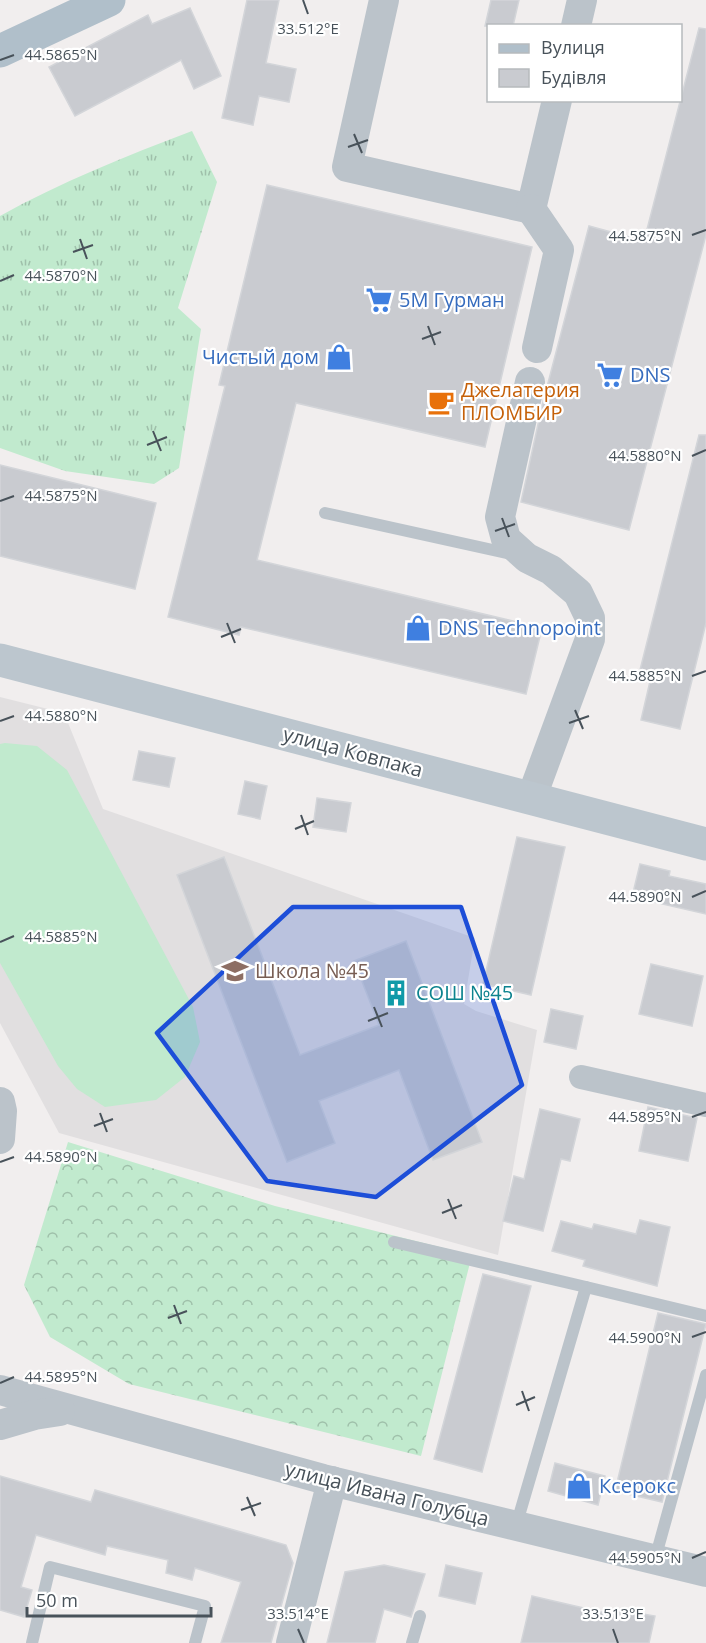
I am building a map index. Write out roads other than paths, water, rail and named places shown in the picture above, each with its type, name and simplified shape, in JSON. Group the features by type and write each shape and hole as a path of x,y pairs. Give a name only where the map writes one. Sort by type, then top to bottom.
{"main road":[{"path":"0,51 109,0"},
{"name":"улица Ковпака","path":"0,660 706,844"}],"street":[{"path":"384,0 347,167 531,209 559,250 537,348"},
{"path":"576,24 582,0"},
{"path":"531,209 557,102"},
{"path":"530,382 500,517 506,539 527,558 551,570 578,592 590,618 590,639 531,799"},
{"path":"581,1077 706,1105"},
{"path":"0,1102 2,1111 0,1139"},
{"name":"улица Ивана Голубца","path":"0,1390 332,1481 706,1572"},
{"path":"0,1425 34,1415 69,1409"},
{"path":"291,1643 332,1481"}],"lane":[{"path":"325,513 527,558"},
{"path":"394,1242 706,1316"},
{"path":"516,1526 586,1287"},
{"path":"655,1560 706,1375"},
{"path":"32,1643 50,1566 205,1606 195,1643"},
{"path":"412,1643 420,1616"}],"place":[{"name":"5М Гурман","path":"379,300"},
{"name":"Чистый дом","path":"339,357"},
{"name":"DNS","path":"610,375"},
{"name":"Джелатерия ПЛОМБИР","path":"441,402"},
{"name":"DNS Technopoint","path":"418,628"},
{"name":"Школа №45","path":"235,971"},
{"name":"СОШ №45","path":"396,993"},
{"name":"Ксерокс","path":"579,1486"}]}
